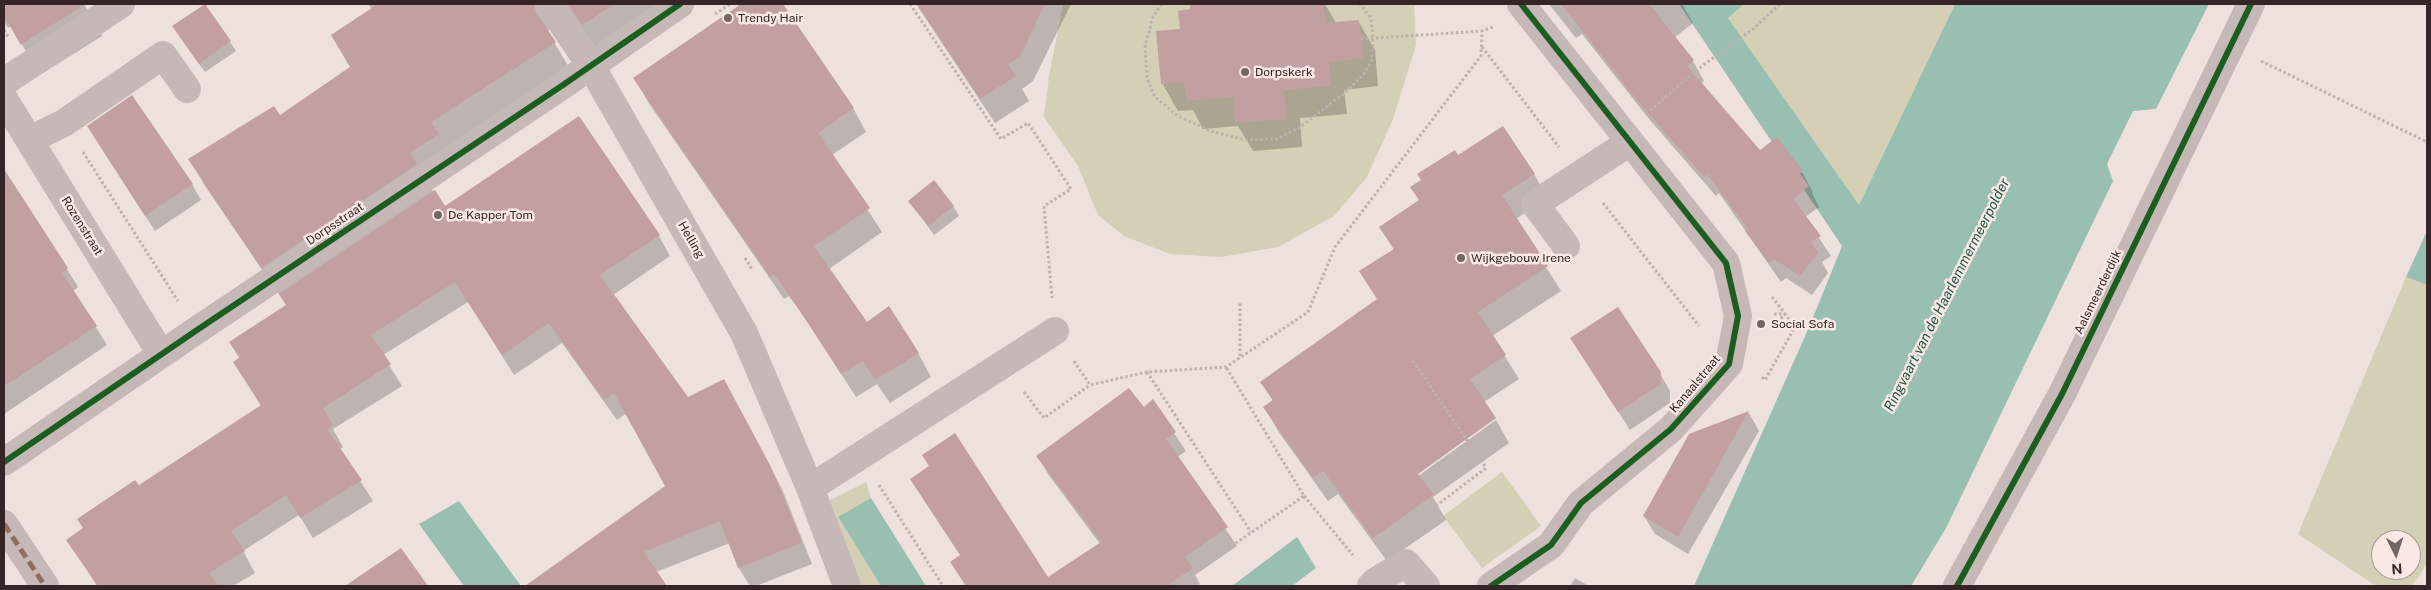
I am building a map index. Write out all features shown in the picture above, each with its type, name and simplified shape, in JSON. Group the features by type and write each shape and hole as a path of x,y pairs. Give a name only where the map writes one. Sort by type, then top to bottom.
{"street":[{"path":"4,82 121,4"},
{"name":"Helling","path":"549,4 591,66 744,333 810,488 847,586"},
{"name":"Dorpsstraat","path":"4,462 680,4"},
{"name":"Aalsmeerderdijk","path":"1957,586 2062,394 2251,4"},
{"name":"Kanaalstraat","path":"1492,586 1551,545 1581,503 1671,429 1729,364 1738,316 1726,262 1525,9"},
{"path":"29,140 64,123 163,55 187,89"},
{"name":"Rozenstraat","path":"4,99 161,354"},
{"path":"1566,246 1535,204 1580,175 1627,138"},
{"path":"810,488 862,457 1055,331"},
{"path":"4,524 45,586"},
{"path":"1374,583 1406,563 1426,586"}],"path":[{"path":"910,4 1002,139 1028,122 1071,189 1044,206 1055,331 1090,385"},
{"path":"1162,4 1153,17 1145,47 1147,78 1155,97 1178,116 1211,131 1246,140 1276,139 1299,128 1325,109 1362,76 1370,63 1374,39 1371,18 1360,4"},
{"path":"1627,138 1702,66 1753,28 1780,4"},
{"path":"1361,39 1482,31 1525,9"},
{"path":"4,30 28,66"},
{"path":"1020,387 1044,418 1090,385 1147,372 1226,366 1308,312 1335,246 1480,56 1482,31"},
{"path":"1482,46 1580,175 1729,364"},
{"path":"2229,46 2427,142"},
{"path":"64,123 197,330"},
{"path":"1240,302 1240,357"},
{"path":"1404,530 1486,468 1411,358"},
{"path":"1226,366 1304,496 1358,560"},
{"path":"1147,372 1252,532"},
{"path":"862,457 943,586"},
{"path":"1174,586 1304,496"}],"shaded area":[{"path":"1063,4 1414,4 1416,45 1393,119 1367,177 1334,216 1278,247 1221,257 1170,254 1124,236 1098,215 1078,166 1044,117 1049,76"},
{"path":"1744,4 1955,4 1859,205 1728,18"},
{"path":"2406,277 2427,285 2427,564 2421,573 2421,530 2371,530 2371,580 2416,580 2412,586 2376,586 2298,534"},
{"path":"1502,472 1541,526 1482,568 1443,516"},
{"path":"866,482 871,498 838,517 881,586 857,586 826,509 830,500"}],"water":[{"name":"Ringvaart van de Haarlemmermeerpolder","path":"1679,4 1744,4 1728,18 1859,205 1955,4 2209,4 2156,109 2133,111 2107,164 2113,181 1946,528 1911,586 1694,586 1810,325 1842,246"},
{"path":"2427,231 2427,285 2406,277"},
{"path":"871,498 926,586 881,586 838,517"},
{"path":"459,501 521,586 464,586 419,524"},
{"path":"1297,537 1316,568 1292,586 1232,586"}],"building":[{"path":"4,4 85,4 21,45 4,16"},
{"path":"205,4 231,41 199,64 172,26"},
{"path":"378,4 534,4 536,13 556,42 431,122 439,134 410,153 417,164 261,268 188,159 274,106 280,115 350,67 331,35"},
{"path":"568,4 615,4 582,25"},
{"path":"741,4 783,4 854,108 818,133 870,208 814,246 867,322 889,306 919,353 875,380 863,361 841,374 796,305 774,274 770,277 633,78"},
{"path":"917,4 1045,4 1020,57 1008,64 1016,76 980,99"},
{"name":"Dorpskerk","path":"1190,4 1324,4 1325,23 1359,20 1363,58 1329,62 1331,86 1284,90 1286,119 1235,123 1233,97 1186,101 1184,82 1161,84 1156,31 1180,29 1178,11 1190,9"},
{"path":"1561,4 1649,4 1694,60 1687,66 1760,150 1777,137 1803,171 1800,174 1809,186 1793,199 1821,236 1811,242 1818,253 1800,276 1774,259 1769,263 1745,231 1748,229 1707,174 1704,177 1636,99"},
{"path":"132,95 193,184 145,216 87,126"},
{"path":"579,116 660,235 600,275 688,397 724,379 771,467 802,543 738,568 720,521 644,552 667,586 525,586 665,486 614,393 604,400 549,323 502,355 455,282 371,335 391,364 323,408 333,425 327,429 362,480 300,518 286,495 231,531 245,551 209,573 218,586 98,586 66,540 83,528 77,519 135,480 139,485 261,405 233,362 240,357 229,342 286,305 279,294 435,190 445,206"},
{"path":"1503,126 1535,174 1502,195 1548,266 1478,312 1506,355 1470,379 1496,418 1418,474 1434,495 1373,538 1323,471 1313,478 1263,407 1273,400 1260,382 1377,299 1359,271 1394,249 1379,227 1419,200 1410,187 1421,180 1417,174 1455,150 1458,155"},
{"path":"4,169 68,268 62,273 97,326 4,386"},
{"path":"934,180 954,206 928,226 908,201"},
{"path":"1618,307 1661,372 1661,384 1618,412 1570,338"},
{"path":"1129,388 1144,407 1153,399 1176,432 1166,439 1228,527 1185,557 1193,568 1167,586 966,586 950,562 960,555 910,479 929,466 922,455 955,433 1048,577 1101,542 1036,456"},
{"path":"1749,411 1678,537 1643,516 1689,434"},
{"path":"401,548 428,586 345,586"}],"marked path":[{"path":"4,524 45,586"}],"cycle path":[{"path":"4,462 680,4"},
{"path":"1491,586 1551,545 1581,503 1671,429 1729,364 1738,316 1726,263 1521,4"},
{"path":"1957,586 2062,394 2251,4"}],"place":[{"name":"Trendy Hair","path":"728,18"},
{"name":"Dorpskerk","path":"1245,72"},
{"name":"De Kapper Tom","path":"438,215"},
{"name":"Wijkgebouw Irene","path":"1461,258"},
{"name":"Social Sofa","path":"1761,324"}]}
